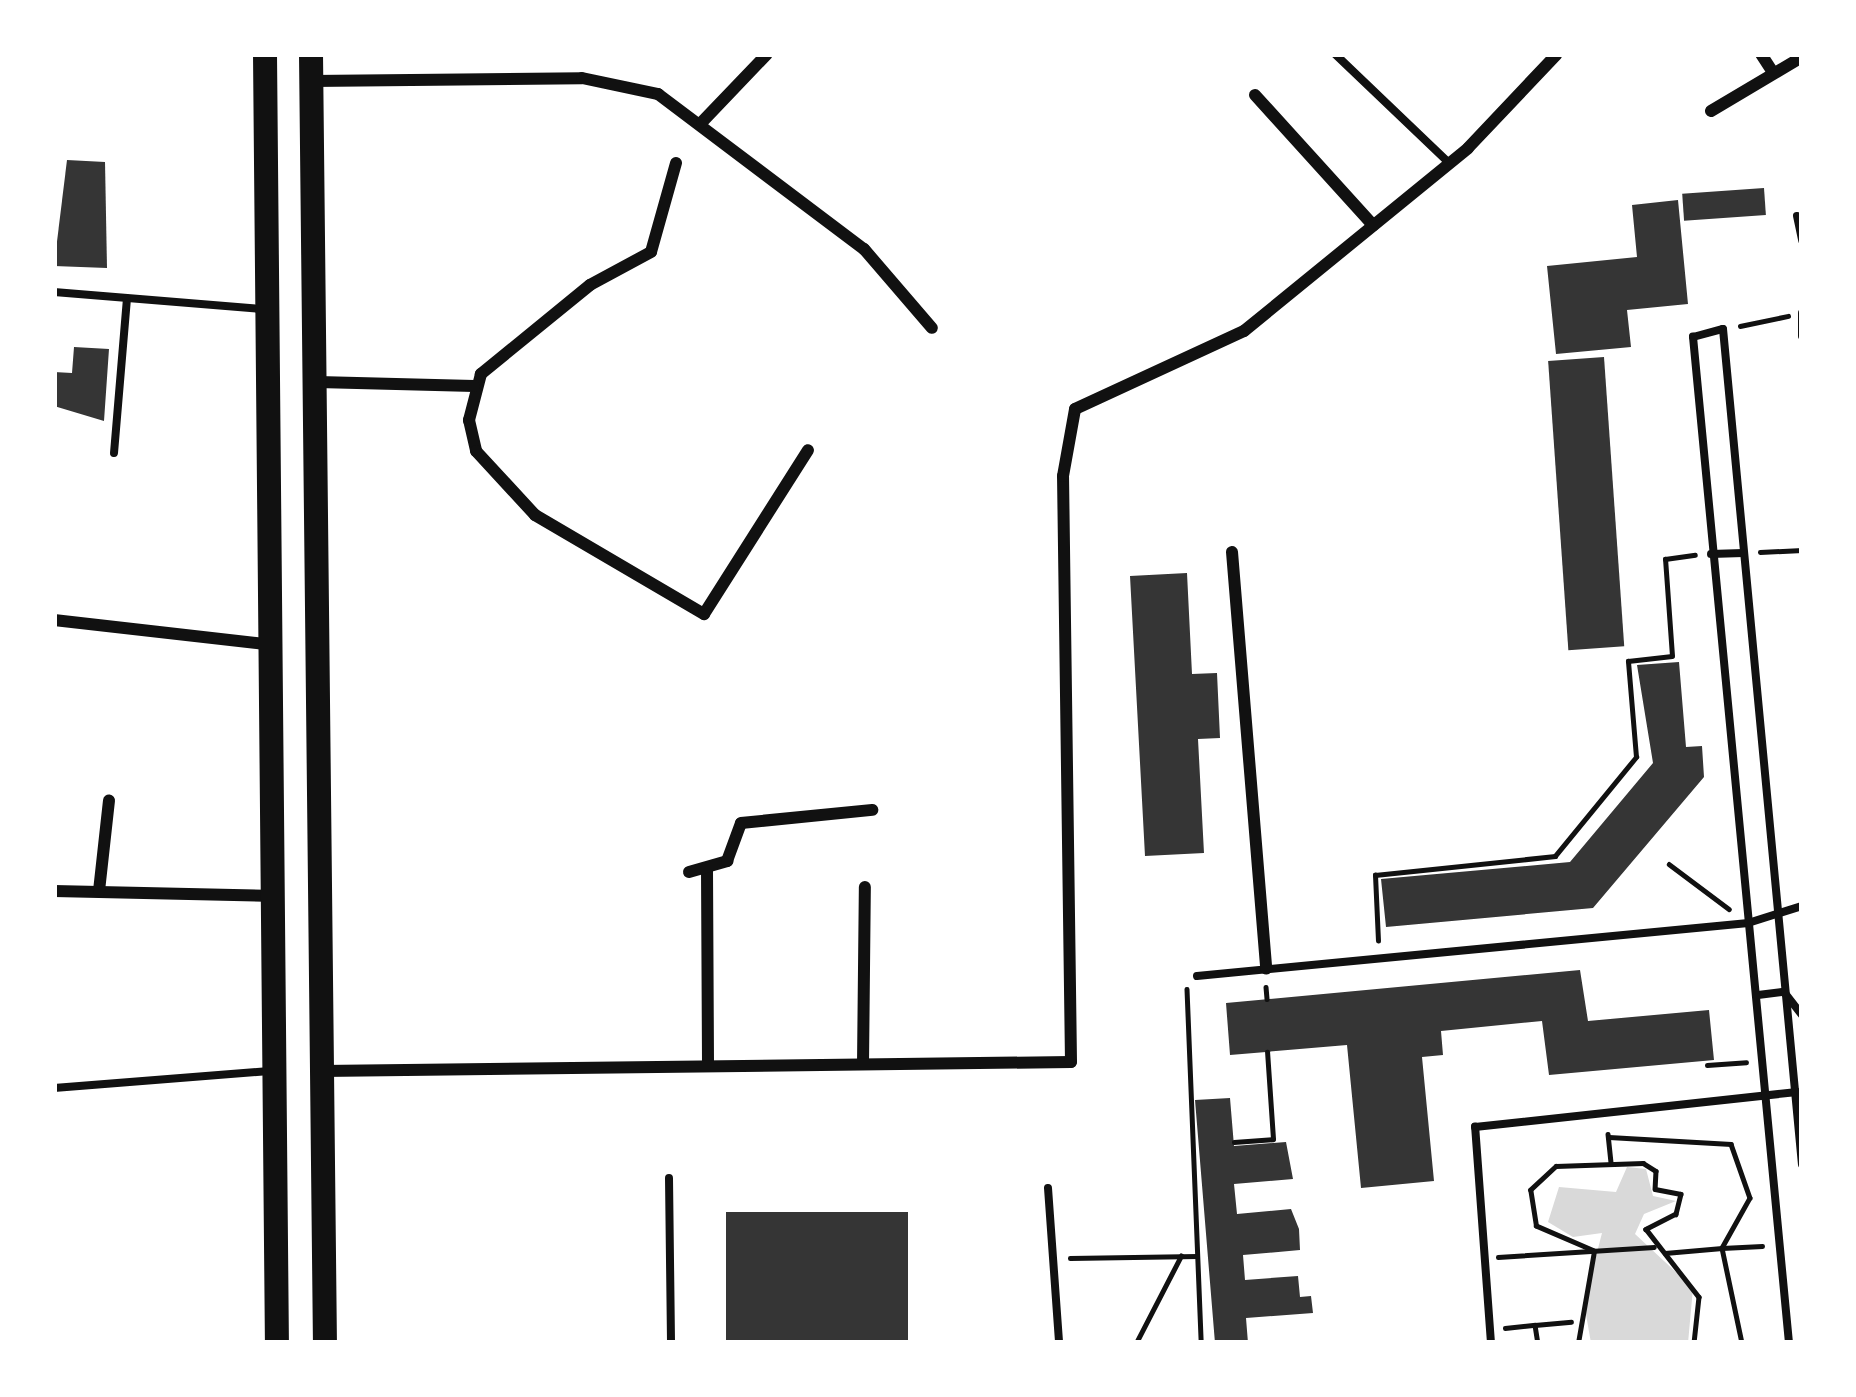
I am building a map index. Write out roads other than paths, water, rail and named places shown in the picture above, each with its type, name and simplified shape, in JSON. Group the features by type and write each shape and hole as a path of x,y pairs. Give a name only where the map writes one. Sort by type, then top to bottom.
{"highway":[{"path":"265,54 277,1343"},
{"path":"311,54 325,1343"}],"street":[{"path":"702,122 766,54"},
{"path":"322,1071 1071,1061 1064,476 1075,409 1244,331 1449,164 1557,54"},
{"path":"1761,54 1772,71"},
{"path":"1711,111 1802,57"},
{"path":"311,81 602,80 658,94 702,122 864,249 932,328"},
{"path":"1255,95 1373,225"},
{"path":"318,382 475,386 590,285 651,252 676,163"},
{"path":"475,386 476,451 523,506 704,614 808,450"},
{"path":"1232,552 1266,969"},
{"path":"54,620 273,645"},
{"path":"98,891 109,801"},
{"path":"689,872 730,857 741,824 872,810"},
{"path":"707,869 708,1066"},
{"path":"863,1064 865,887"},
{"path":"54,891 276,896"}],"lane":[{"path":"1335,54 1449,164"},
{"path":"1797,216 1802,240"},
{"path":"54,292 269,310"},
{"path":"114,453 128,298"},
{"path":"1800,314 1802,336"},
{"path":"1789,1343 1693,337 1723,329 1802,1164"},
{"path":"1711,554 1743,553"},
{"path":"1197,976 1748,923 1778,908 1802,906"},
{"path":"1758,995 1784,992"},
{"path":"1784,992 1802,1015"},
{"path":"54,1088 273,1071"},
{"path":"1491,1343 1475,1127 1796,1092"},
{"path":"669,1178 671,1343"},
{"path":"1048,1188 1059,1343"}]}
